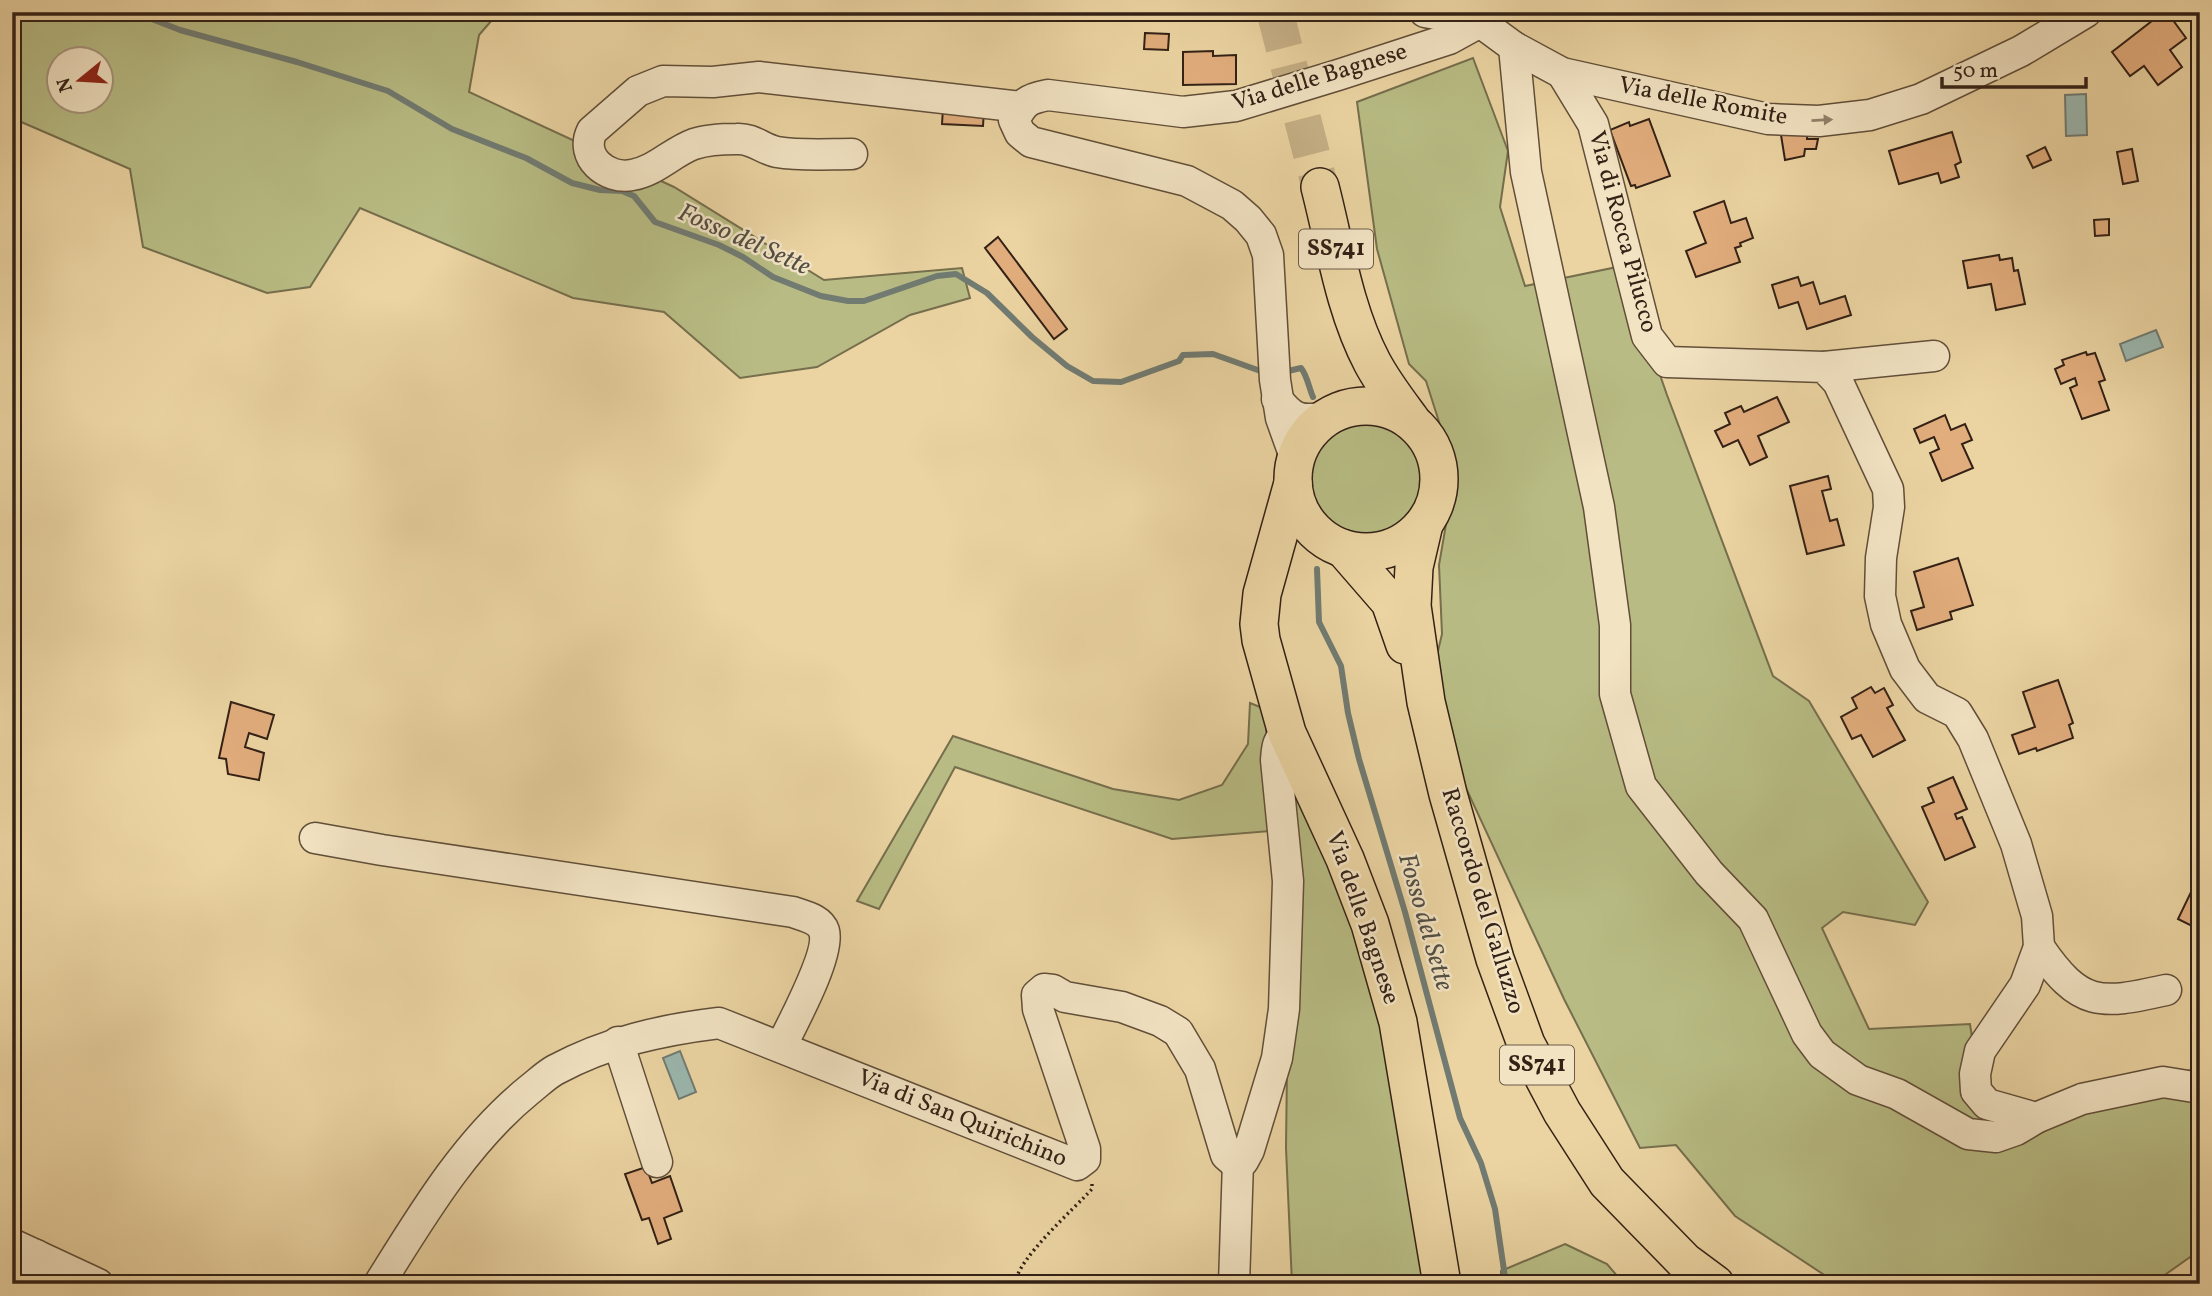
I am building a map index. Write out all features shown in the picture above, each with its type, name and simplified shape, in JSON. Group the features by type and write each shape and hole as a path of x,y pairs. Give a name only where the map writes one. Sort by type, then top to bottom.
{"main road":[{"name":"SS741","path":"1320,187 1351,311 1371,360 1388,390 1428,438 1436,454 1440,478 1434,508 1424,524 1399,545 1367,552 1335,546 1308,524 1299,510 1294,470 1309,432 1331,414 1349,386 1354,362 1351,311"},
{"name":"SS741","path":"1331,414 1354,406 1376,405 1399,412 1412,421"},
{"name":"Via delle Bagnese","path":"1294,470 1262,594 1259,624 1267,667 1287,733 1349,870 1370,924 1398,1022 1442,1284"},
{"name":"Raccordo del Galluzzo","path":"1424,524 1414,567 1412,606 1426,702 1448,794 1495,959 1527,1044 1562,1112 1607,1182 1684,1262 1714,1284"},
{"name":"Raccordo del Galluzzo","path":"1335,546 1390,602 1426,702"},
{"path":"1271,563 1284,551 1294,547 1335,546"}],"street":[{"path":"1425,12 1484,17"},
{"name":"Via delle Romite","path":"1484,17 1514,47 1562,74 1768,119 1819,121 1870,115 1934,93 2021,51 2086,12"},
{"name":"Via delle Bagnese","path":"1021,107 1030,99 1048,95 1183,112 1237,106 1449,38 1484,17"},
{"path":"1514,47 1526,172 1599,507 1615,625 1615,694 1641,786 1709,873 1753,919 1807,1034 1822,1054 1858,1080 1897,1094 1968,1134 1996,1137 2082,1099 2163,1082 2200,1088"},
{"name":"Via di Rocca Pilucco","path":"1562,74 1593,124 1647,336 1667,362 1824,367 1934,356"},
{"path":"852,154 775,151 749,139 734,139 694,144 654,169 631,176 609,172 596,165 588,153 588,139 592,131 638,92 663,81 713,82 759,77 1021,107 1014,120 1020,133 1031,142 1187,181 1231,205 1248,219 1261,235 1268,255 1275,378 1281,418 1294,470"},
{"path":"1824,367 1838,382 1888,489 1889,507 1881,558 1880,596 1886,624 1905,669 1927,698 1957,713 1973,739 2017,844 2037,916 2039,947 2025,985 1980,1051 1975,1074 1976,1091 1987,1104 2036,1118"},
{"path":"1275,378 1288,413 1307,420 1331,414"},
{"path":"1234,1284 1238,1162 1243,1160 1249,1150 1278,1058 1284,1009 1288,881 1276,760 1277,746 1287,733"},
{"path":"315,838 793,912 817,921 824,932 824,954 781,1047"},
{"path":"2039,947 2057,974 2073,988 2097,999 2121,1000 2166,990"},
{"name":"Via di San Quirichino","path":"379,1284 435,1195 505,1109 553,1071 618,1042 672,1029 719,1023 1077,1165 1085,1159 1085,1149 1038,1009 1037,995 1044,989 1053,989 1065,997 1122,1007 1160,1021 1178,1032 1200,1069 1226,1154 1234,1162 1238,1162"},
{"path":"618,1042 657,1162"},
{"path":"25,1284 24,1249 98,1284"}],"path":[{"path":"1015,1284 1016,1276 1031,1253 1092,1189 1092,1175 1085,1159"}],"green space":[{"path":"12,12 499,12 479,35 469,92 674,187 824,280 962,268 970,298 910,315 817,367 740,378 664,312 573,298 360,208 310,287 267,293 143,247 130,169 12,118"},
{"path":"1473,58 1508,151 1500,207 1525,286 1622,266 1667,395 1773,676 1809,701 1928,902 1915,925 1843,912 1822,928 1869,1029 1970,1024 1983,1109 2027,1118 2138,1073 2200,1070 2200,1250 2152,1284 1992,1280 1945,1284 1838,1284 1735,1216 1676,1145 1640,1148 1564,999 1426,702 1442,634 1439,565 1455,472 1426,381 1409,364 1377,249 1357,102"},
{"path":"1366,417 1389,421 1409,435 1423,455 1427,478 1423,501 1409,521 1389,535 1366,539 1343,535 1323,521 1309,501 1305,478 1309,455 1323,435 1343,421"},
{"path":"1250,703 1265,709 1267,742 1298,773 1373,979 1428,1284 1292,1284 1286,1148 1287,1067 1270,831 1172,839 955,767 879,909 857,901 953,736 1113,789 1179,800 1222,785 1248,744"},
{"path":"1565,1244 1607,1264 1624,1284 1501,1284 1501,1271"}],"water":[{"path":"2086,94 2087,135 2066,136 2065,95"},
{"path":"2156,330 2163,347 2126,361 2120,344"},
{"path":"680,1051 696,1092 679,1099 663,1058"}],"building":[{"path":"2157,12 2167,12 2186,38 2170,50 2182,67 2158,85 2144,66 2130,76 2112,52 2157,17"},
{"path":"1145,33 1169,34 1168,50 1144,49"},
{"path":"1213,51 1213,56 1236,55 1236,84 1183,85 1183,52"},
{"path":"943,108 984,110 983,126 942,124"},
{"path":"1649,119 1670,176 1636,188 1635,185 1631,186 1610,130 1629,122 1630,126"},
{"path":"1808,129 1807,139 1818,139 1816,149 1805,149 1804,156 1785,160 1781,135"},
{"path":"1952,132 1961,162 1955,165 1959,177 1941,183 1938,173 1899,184 1889,151"},
{"path":"2045,147 2051,160 2033,168 2027,156"},
{"path":"2132,149 2138,181 2123,184 2117,152"},
{"path":"1724,201 1731,223 1746,218 1753,238 1735,248 1740,262 1696,277 1686,251 1706,243 1694,212"},
{"path":"2109,219 2109,235 2095,236 2094,220"},
{"path":"998,237 1067,329 1054,339 985,248"},
{"path":"1999,255 2000,260 2012,258 2014,271 2018,270 2025,304 1996,310 1991,284 1968,288 1963,261"},
{"path":"1798,277 1801,286 1813,282 1820,304 1845,296 1851,315 1807,329 1798,302 1779,308 1772,285"},
{"path":"2086,352 2087,355 2095,353 2105,380 2099,382 2109,410 2082,419 2070,388 2077,385 2075,378 2061,384 2055,369 2064,365 2062,360"},
{"path":"1777,397 1789,422 1758,436 1767,457 1750,465 1738,440 1723,447 1715,431 1730,424 1725,413 1741,406 1744,412"},
{"path":"1945,415 1951,430 1965,424 1972,440 1962,444 1973,468 1942,481 1930,453 1939,449 1934,437 1920,443 1914,429"},
{"path":"1828,476 1831,489 1822,491 1830,521 1837,519 1844,545 1807,554 1790,486"},
{"path":"1958,558 1973,605 1950,612 1952,619 1917,630 1911,611 1924,607 1914,572"},
{"path":"2058,680 2073,723 2069,725 2073,738 2037,751 2036,748 2019,754 2012,735 2035,727 2023,692"},
{"path":"1871,687 1875,693 1884,688 1893,705 1887,708 1905,740 1873,757 1861,735 1852,739 1841,717 1857,708 1852,698"},
{"path":"231,702 274,715 267,739 249,733 245,747 264,753 259,780 228,774 226,759 219,758"},
{"path":"1953,777 1967,809 1955,814 1957,819 1962,817 1975,847 1945,860 1922,807 1934,802 1928,788"},
{"path":"2191,892 2200,896 2200,930 2178,919"},
{"path":"646,1167 652,1183 670,1176 682,1211 664,1218 671,1239 658,1244 649,1218 642,1220 625,1174"}],"waterway":[{"name":"Fosso del Sette","path":"134,12 180,30 297,62 388,91 452,129 526,158 572,183 600,190 622,191 634,196 655,222 719,245 773,277 821,296 864,301 937,276 956,274 987,293 1032,337 1067,366 1093,381 1121,382 1179,361 1183,355 1213,354 1266,373"},
{"name":"Fosso del Sette","path":"1284,372 1301,368 1313,397"},
{"name":"Fosso del Sette","path":"1317,569 1319,622 1341,666 1359,759 1405,912 1460,1118 1481,1163 1495,1209 1506,1284"}],"tunnel":[{"path":"1275,12 1320,187"}]}
